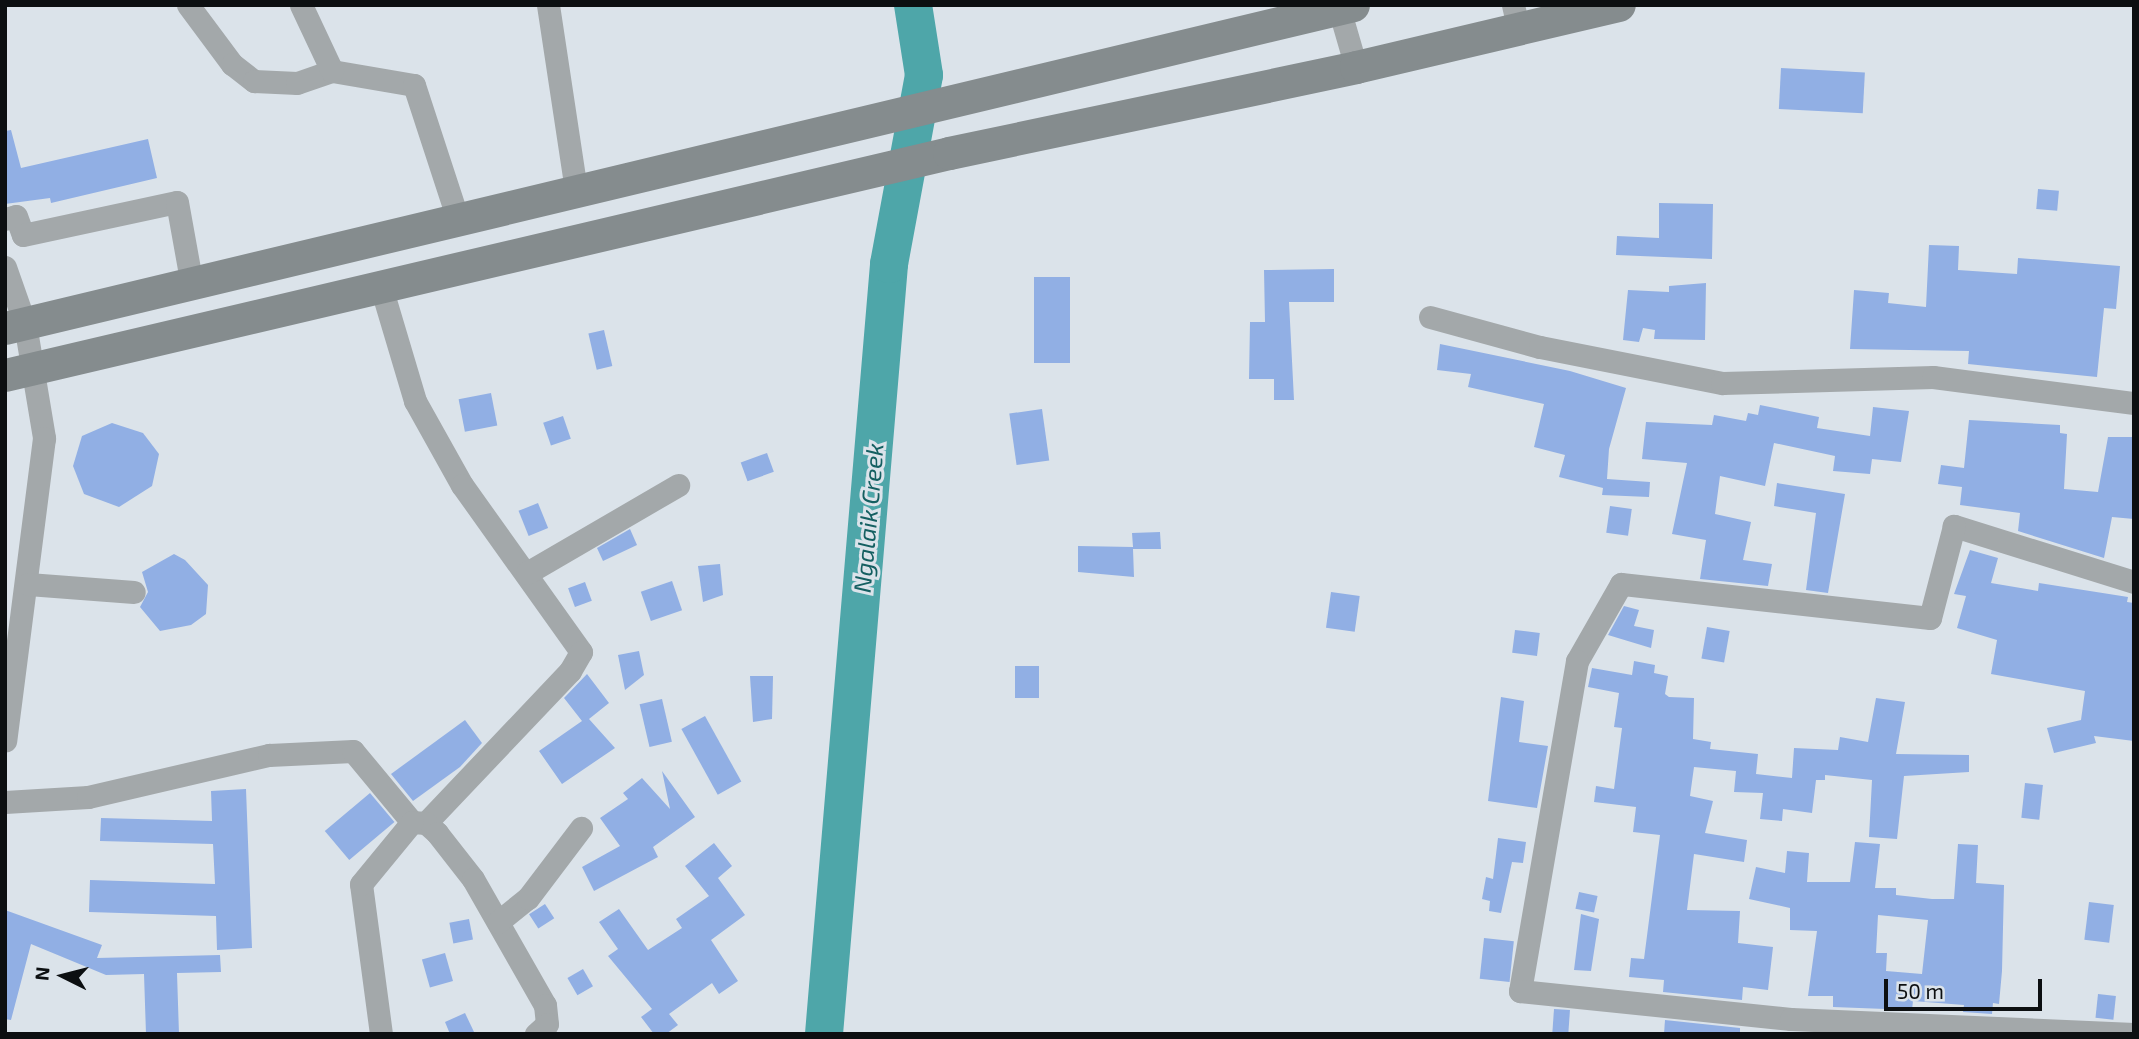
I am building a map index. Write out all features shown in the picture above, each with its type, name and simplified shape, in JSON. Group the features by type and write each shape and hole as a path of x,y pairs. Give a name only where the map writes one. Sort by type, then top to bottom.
{"main road":[{"path":"20,372 382,290 839,178 1356,67 1516,18 1619,5"},
{"path":"15,326 1343,6"}],"street":[{"path":"188,5 232,64 254,81 297,83 332,72 414,86 458,220"},
{"path":"301,5 332,72"},
{"path":"548,5 576,191"},
{"path":"1343,6 1356,67"},
{"path":"5,219 16,216 23,235 177,202 192,285"},
{"path":"5,267 20,372 44,438 28,584 10,677 5,741"},
{"path":"381,1034 361,884 569,671 581,652 462,485 415,401 382,290"},
{"path":"1430,317 1540,346 1722,383 1933,377 2134,403"},
{"path":"527,573 678,485"},
{"path":"2134,582 1954,526 1930,618 1621,584 1577,661 1520,991 1790,1026 2134,1034"},
{"path":"28,584 134,592"},
{"path":"5,802 88,797 269,755 352,751 473,878 545,1005 547,1024 536,1034"},
{"path":"498,922 528,898 581,828"}],"building":[{"path":"1781,68 1865,72 1863,113 1779,109"},
{"path":"11,130 21,168 148,139 157,178 51,203 50,198 5,204 5,131"},
{"path":"2038,189 2059,191 2057,211 2036,209"},
{"path":"1659,203 1713,204 1712,259 1616,255 1617,236 1659,238"},
{"path":"1929,245 1959,246 1958,270 2017,274 2018,258 2120,266 2116,309 2104,308 2097,377 1968,364 1969,351 1850,349 1854,290 1889,293 1888,303 1926,307"},
{"path":"1334,269 1334,302 1289,302 1294,400 1274,400 1274,379 1249,379 1250,322 1265,322 1264,270"},
{"path":"1034,277 1070,277 1070,363 1034,363"},
{"path":"1706,283 1705,340 1654,339 1655,330 1643,328 1639,342 1623,340 1628,290 1669,292 1669,286"},
{"path":"604,330 612,366 597,370 588,334"},
{"path":"1440,344 1570,371 1626,388 1609,449 1607,479 1650,482 1649,497 1602,495 1603,488 1559,477 1565,455 1534,447 1544,404 1468,387 1471,374 1437,370"},
{"path":"491,393 497,425 465,432 459,399"},
{"path":"1760,405 1819,417 1817,428 1870,436 1873,407 1909,411 1901,462 1872,459 1870,474 1833,471 1835,456 1774,443 1765,486 1720,476 1715,514 1751,522 1743,560 1772,564 1768,586 1700,579 1706,540 1672,534 1687,463 1642,459 1646,422 1712,425 1714,415 1746,421 1748,413 1758,415"},
{"path":"1042,409 1049,460 1017,465 1009,414"},
{"path":"563,416 571,439 551,446 543,423"},
{"path":"1969,420 2060,425 2060,433 2067,434 2064,489 2098,492 2108,437 2134,437 2134,519 2112,517 2104,558 2018,531 2020,513 1960,505 1962,487 1938,484 1941,465 1964,468"},
{"path":"112,423 143,433 159,454 152,486 119,507 84,494 73,466 82,436"},
{"path":"767,453 774,472 748,481 741,463"},
{"path":"1777,483 1845,494 1828,593 1806,590 1816,513 1774,506"},
{"path":"538,503 548,528 529,536 519,511"},
{"path":"1610,506 1632,509 1628,536 1606,533"},
{"path":"630,529 637,545 603,561 597,548"},
{"path":"1160,532 1161,549 1133,549 1134,577 1078,572 1078,546 1133,547 1132,533"},
{"path":"1970,550 1998,558 1991,583 2038,591 2039,583 2128,597 2127,602 2134,603 2134,741 2094,736 2096,743 2054,753 2047,728 2081,720 2085,691 1991,674 1997,640 1957,628 1966,596 1954,594"},
{"path":"174,554 185,560 208,585 206,614 191,625 160,631 140,607 148,592 142,572"},
{"path":"720,564 723,595 703,602 698,566"},
{"path":"672,581 682,610 651,621 641,592"},
{"path":"585,582 592,601 575,607 568,588"},
{"path":"1331,592 1360,596 1355,632 1326,628"},
{"path":"1624,606 1639,610 1634,626 1654,630 1651,648 1608,635"},
{"path":"1707,627 1730,631 1724,663 1701,659"},
{"path":"1515,630 1540,633 1537,656 1512,653"},
{"path":"639,651 644,675 625,690 618,655"},
{"path":"1634,661 1655,665 1654,673 1668,676 1665,694 1669,697 1694,698 1693,739 1711,742 1710,749 1758,754 1756,774 1792,778 1794,748 1838,750 1840,737 1868,742 1876,698 1905,702 1896,754 1969,755 1969,772 1904,776 1897,839 1869,837 1872,780 1825,775 1825,780 1816,780 1812,813 1783,809 1782,821 1760,819 1763,793 1734,792 1736,771 1694,767 1690,796 1713,801 1705,833 1747,840 1744,862 1694,854 1687,910 1740,911 1738,943 1773,947 1768,990 1743,987 1742,1000 1663,992 1664,980 1629,977 1631,958 1644,959 1660,835 1633,832 1636,807 1594,802 1596,786 1614,789 1622,728 1614,727 1619,693 1588,687 1592,668 1632,675"},
{"path":"1015,666 1039,666 1039,698 1015,698"},
{"path":"587,674 609,703 589,719 615,748 562,784 539,751 582,721 564,698"},
{"path":"750,676 773,676 772,719 753,722"},
{"path":"1501,697 1524,701 1519,742 1548,746 1537,808 1488,801"},
{"path":"662,699 672,742 649,747 640,704"},
{"path":"705,716 741,782 718,795 681,729"},
{"path":"465,720 482,743 460,767 413,801 391,774"},
{"path":"662,771 695,817 653,847 658,857 594,891 582,867 620,846 600,818 628,799 623,793 642,778 670,809"},
{"path":"2025,783 2043,785 2039,820 2021,818"},
{"path":"246,789 252,948 217,950 216,916 89,912 90,880 215,884 213,844 100,841 101,818 212,821 211,791"},
{"path":"370,793 394,822 349,860 325,831"},
{"path":"1498,838 1526,842 1523,863 1512,862 1501,913 1489,911 1490,901 1482,899 1486,877 1493,879"},
{"path":"1855,842 1880,844 1875,888 1896,888 1896,895 1954,899 1958,844 1978,845 1976,883 2004,885 1999,1004 1993,1003 1992,1014 1963,1012 1964,1005 1913,1001 1912,1010 1833,1007 1833,996 1808,996 1817,931 1790,930 1790,908 1749,899 1756,867 1785,873 1787,851 1809,853 1807,882 1850,882","holes":["1878,915 1928,920 1922,974 1886,971 1887,953 1876,953"]},
{"path":"714,843 732,866 718,878 745,915 711,940 738,981 719,994 712,983 669,1014 678,1025 666,1034 654,1034 641,1017 652,1009 608,956 618,949 599,922 619,909 648,950 682,928 676,919 709,896 685,866"},
{"path":"1579,892 1598,896 1594,913 1575,909"},
{"path":"2089,902 2114,905 2109,943 2084,940"},
{"path":"545,904 554,918 538,929 529,914"},
{"path":"5,910 102,945 97,958 220,955 221,972 177,973 179,1034 146,1034 144,974 106,975 31,944 11,1020 5,1019"},
{"path":"1581,914 1599,919 1591,971 1574,970"},
{"path":"469,919 473,940 453,943 449,923"},
{"path":"1484,938 1514,941 1510,982 1480,979"},
{"path":"445,953 453,981 430,987 422,960"},
{"path":"583,969 593,986 577,995 567,978"},
{"path":"2098,994 2116,996 2113,1020 2095,1018"},
{"path":"1554,1009 1570,1010 1568,1034 1552,1034"},
{"path":"465,1013 475,1034 450,1034 445,1022"},
{"path":"1665,1020 1740,1028 1740,1034 1664,1034"}],"waterway":[{"name":"Ngalaik Creek","path":"824,1034 889,264 924,75 913,5"}]}
